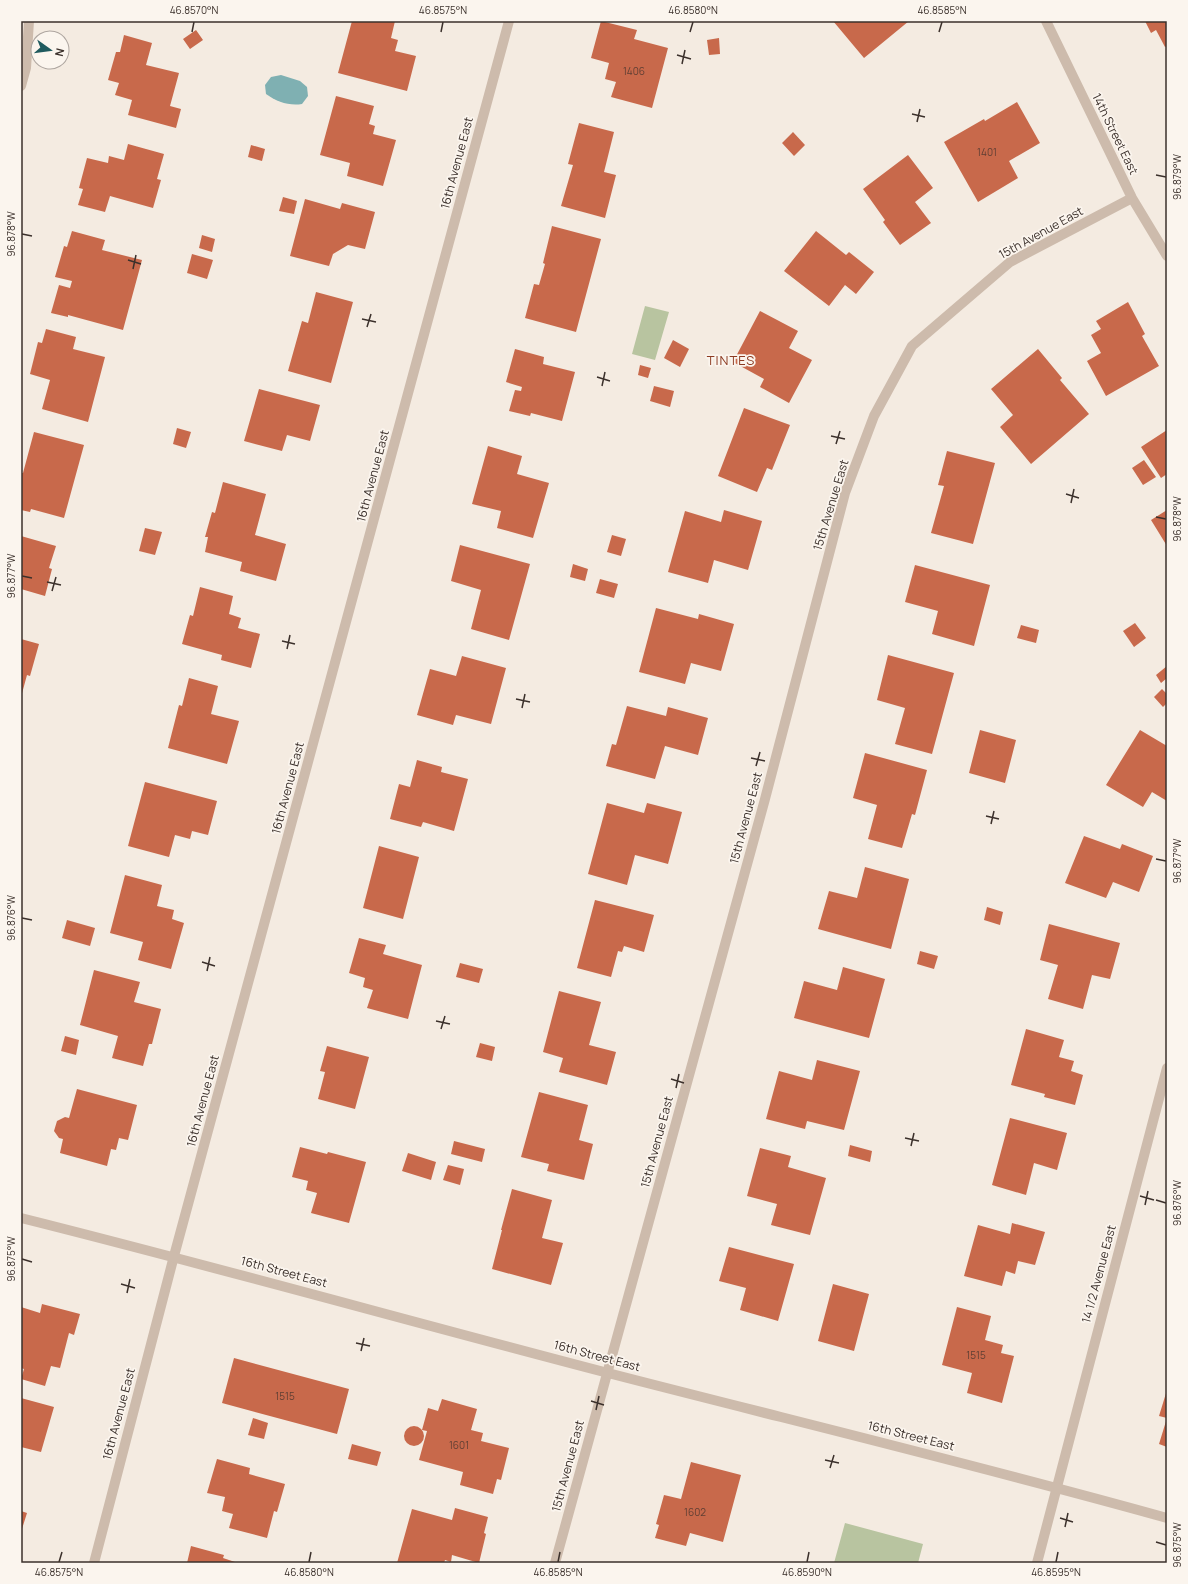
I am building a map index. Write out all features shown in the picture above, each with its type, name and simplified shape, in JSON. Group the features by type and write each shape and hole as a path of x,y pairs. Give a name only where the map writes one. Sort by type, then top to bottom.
{"street":[{"path":"21,86 26,68 29,21"},
{"name":"16th Avenue East","path":"94,1563 174,1256 509,21"},
{"name":"14th Street East","path":"1046,21 1132,198 1167,256"},
{"name":"15th Avenue East","path":"555,1563 765,799 845,493 874,416 912,346 1010,262 1132,198"},
{"name":"14 1/2 Avenue East","path":"1037,1563 1167,1068"},
{"name":"16th Street East","path":"21,1218 174,1256 607,1372 1056,1487 1167,1518"}],"green space":[{"path":"645,306 669,312 655,360 632,354"},
{"path":"845,1523 923,1544 918,1563 834,1563"}],"water":[{"path":"281,75 300,81 307,87 308,96 302,104 283,103 266,94 265,85 271,77"}],"building":[{"path":"352,21 395,21 391,38 398,40 395,51 416,56 407,91 338,73"},
{"path":"601,21 637,30 634,39 668,48 652,108 611,97 616,82 605,79 609,63 591,58"},
{"path":"833,21 909,21 864,58"},
{"path":"1145,21 1167,21 1167,46 1165,47 1156,30 1151,33"},
{"path":"196,30 203,40 190,49 183,39"},
{"path":"124,35 152,43 146,65 179,73 170,106 181,109 176,128 128,115 132,100 115,95 119,83 108,80 116,52 120,52"},
{"path":"719,38 720,54 709,55 707,40"},
{"path":"336,96 374,106 369,124 375,126 373,134 396,140 383,186 347,176 350,163 320,155"},
{"path":"1017,102 1040,143 1009,161 1018,178 978,202 944,142 984,119 985,121"},
{"path":"579,123 614,132 604,172 616,175 605,218 561,206 573,165 568,164"},
{"path":"793,132 805,145 794,156 782,143"},
{"path":"128,144 164,154 157,179 161,180 153,208 110,196 105,212 78,205 83,189 79,188 87,158 108,163 109,156 124,160"},
{"path":"251,145 265,149 262,161 248,157"},
{"path":"908,155 933,188 915,202 931,223 900,245 883,222 885,220 863,189"},
{"path":"283,197 297,201 294,214 279,211"},
{"path":"305,199 340,209 342,203 375,212 365,249 348,245 333,254 329,266 290,256"},
{"path":"552,226 601,239 576,332 525,318 534,284 539,285 545,264 543,263"},
{"path":"72,231 105,240 102,250 142,260 123,330 68,315 68,317 51,313 59,285 70,288 72,281 55,277 64,246 67,247"},
{"path":"816,231 846,255 849,252 874,272 856,294 845,285 829,306 784,271"},
{"path":"202,235 215,239 212,252 199,248"},
{"path":"192,254 213,260 207,279 187,273"},
{"path":"316,292 353,302 331,383 288,371 302,321 308,323"},
{"path":"1128,302 1145,334 1142,336 1159,366 1106,396 1087,361 1101,353 1091,335 1101,329 1096,321"},
{"path":"760,311 798,331 789,348 812,360 789,403 760,387 764,379 733,362"},
{"path":"46,329 76,337 73,349 105,357 88,422 42,409 50,380 30,374 38,342 42,343"},
{"path":"673,340 689,349 680,367 664,358"},
{"path":"515,349 544,357 543,364 575,372 562,421 531,413 530,416 509,411 515,390 521,391 522,387 506,382"},
{"path":"1038,349 1062,378 1060,380 1089,414 1031,464 1000,427 1013,415 991,389"},
{"path":"640,365 651,368 648,378 638,375"},
{"path":"654,386 674,391 670,407 650,401"},
{"path":"259,389 320,405 310,441 287,435 282,451 244,441"},
{"path":"744,408 790,425 772,470 767,468 757,492 718,476"},
{"path":"177,428 191,432 186,448 173,444"},
{"path":"1167,430 1167,474 1161,478 1141,447"},
{"path":"34,432 84,445 64,518 31,509 30,512 21,510 21,473 23,473"},
{"path":"488,446 522,456 517,474 549,483 533,538 497,528 501,511 472,504"},
{"path":"947,451 995,463 973,544 931,533 944,486 938,485"},
{"path":"1144,460 1156,477 1143,485 1132,468"},
{"path":"223,482 266,494 255,535 286,544 276,581 240,571 242,562 205,552 208,537 205,537 212,512 215,513"},
{"path":"724,510 762,521 748,570 714,560 708,583 668,572 685,511 721,522"},
{"path":"1167,510 1167,546 1151,520"},
{"path":"145,528 162,532 155,555 139,551"},
{"path":"612,535 626,539 621,556 607,552"},
{"path":"21,536 56,546 49,568 52,569 45,596 21,589"},
{"path":"460,545 530,564 509,640 471,629 481,590 451,581"},
{"path":"573,564 588,569 585,581 570,577"},
{"path":"915,565 990,585 974,646 932,634 938,611 905,602"},
{"path":"600,579 618,584 614,598 596,593"},
{"path":"200,587 233,596 229,614 241,618 238,628 260,634 251,668 221,660 222,655 182,644 190,615 193,616"},
{"path":"656,608 698,619 699,614 734,624 721,671 691,663 685,684 639,672"},
{"path":"1135,623 1146,638 1134,647 1123,631"},
{"path":"1021,625 1039,630 1036,643 1017,638"},
{"path":"21,639 39,644 30,676 27,675 21,697"},
{"path":"888,655 954,673 932,754 895,744 905,708 877,700"},
{"path":"462,656 506,668 491,724 456,715 453,725 417,715 430,669 456,676"},
{"path":"1167,666 1167,678 1161,683 1156,675"},
{"path":"189,678 218,686 211,714 239,721 227,764 168,748 179,705 182,706"},
{"path":"1162,689 1167,694 1167,703 1163,707 1154,697"},
{"path":"627,706 666,716 668,707 708,718 698,755 665,746 655,779 606,766 612,744 616,745"},
{"path":"980,730 1016,740 1005,783 969,773"},
{"path":"1140,730 1167,746 1167,801 1152,792 1143,807 1106,785"},
{"path":"865,753 927,770 915,815 912,814 902,848 868,839 877,805 853,798"},
{"path":"417,760 442,767 441,772 468,779 454,831 423,822 421,827 390,819 399,784 410,787"},
{"path":"145,782 217,801 208,835 192,831 190,839 175,835 169,857 128,846"},
{"path":"607,803 644,813 647,803 682,812 668,864 635,855 627,885 588,874"},
{"path":"1084,836 1120,849 1122,844 1153,856 1139,892 1113,882 1106,898 1065,883"},
{"path":"379,846 419,857 403,919 363,908"},
{"path":"865,867 909,879 891,949 818,929 829,891 857,898"},
{"path":"125,875 162,885 157,906 174,910 172,919 184,923 171,969 138,960 143,942 110,933"},
{"path":"595,900 654,915 644,952 624,946 622,952 618,951 611,977 577,968"},
{"path":"987,907 1003,912 1000,925 984,920"},
{"path":"67,920 95,928 90,946 62,938"},
{"path":"1049,924 1120,943 1110,979 1092,975 1083,1009 1048,999 1058,965 1040,960"},
{"path":"359,938 386,945 383,954 422,965 408,1019 367,1008 373,990 363,987 365,978 349,973"},
{"path":"920,951 938,956 934,969 917,964"},
{"path":"460,963 483,969 479,983 456,977"},
{"path":"843,967 885,979 869,1038 794,1018 804,981 837,990"},
{"path":"94,970 140,982 134,1002 161,1009 152,1044 149,1044 143,1066 112,1058 118,1036 80,1025"},
{"path":"559,991 601,1002 589,1045 616,1052 607,1085 559,1072 563,1058 543,1052"},
{"path":"1026,1029 1064,1040 1059,1057 1074,1061 1071,1071 1083,1075 1075,1105 1044,1097 1045,1094 1011,1085"},
{"path":"65,1036 79,1040 76,1055 61,1051"},
{"path":"480,1043 495,1047 492,1061 476,1057"},
{"path":"327,1046 369,1057 355,1109 318,1099 325,1072 320,1071"},
{"path":"817,1060 860,1071 844,1130 807,1121 805,1129 766,1119 779,1071 812,1080"},
{"path":"77,1089 137,1105 128,1140 119,1138 116,1150 111,1149 107,1166 60,1153 63,1139 59,1138 54,1131 57,1121 65,1117 69,1118"},
{"path":"539,1092 588,1105 579,1140 593,1144 584,1180 547,1171 549,1164 521,1157"},
{"path":"1010,1118 1067,1133 1057,1170 1034,1163 1026,1195 992,1185"},
{"path":"454,1141 485,1149 482,1162 451,1154"},
{"path":"850,1145 872,1151 870,1162 848,1156"},
{"path":"300,1147 327,1154 328,1152 366,1162 349,1223 311,1213 317,1193 306,1190 308,1181 292,1177"},
{"path":"760,1148 791,1156 788,1167 826,1178 810,1235 771,1225 777,1204 747,1196"},
{"path":"408,1153 436,1162 431,1180 402,1171"},
{"path":"448,1165 464,1169 460,1185 443,1180"},
{"path":"512,1189 552,1200 542,1238 563,1243 551,1285 492,1269"},
{"path":"1012,1223 1045,1232 1035,1265 1018,1261 1015,1274 1006,1271 1002,1286 964,1276 978,1225 1010,1234"},
{"path":"729,1247 794,1264 778,1321 740,1310 746,1288 719,1281"},
{"path":"833,1284 869,1294 854,1351 818,1341"},
{"path":"42,1304 80,1314 74,1335 69,1333 60,1368 51,1366 45,1386 21,1379 24,1369 21,1368 21,1307 40,1313"},
{"path":"957,1307 991,1316 985,1340 1003,1345 1001,1353 1014,1356 1002,1403 967,1393 972,1373 942,1365"},
{"path":"234,1358 349,1389 337,1434 222,1403"},
{"path":"1167,1390 1167,1418 1159,1416"},
{"path":"21,1398 54,1407 41,1452 21,1447"},
{"path":"442,1399 477,1409 471,1430 483,1433 481,1441 509,1448 501,1480 497,1479 493,1494 460,1485 463,1472 419,1460 427,1431 422,1430 428,1408 438,1411"},
{"path":"253,1418 268,1423 264,1439 248,1435"},
{"path":"1167,1418 1167,1447 1159,1444"},
{"path":"414,1426 421,1429 424,1436 421,1443 414,1446 407,1443 404,1436 407,1429"},
{"path":"352,1444 381,1452 377,1466 348,1459"},
{"path":"217,1459 250,1468 249,1474 285,1484 277,1512 274,1511 267,1538 229,1528 233,1514 222,1511 225,1497 207,1493"},
{"path":"691,1462 741,1475 723,1542 690,1533 686,1546 655,1538 659,1525 656,1524 664,1495 681,1499"},
{"path":"455,1508 488,1517 484,1533 486,1534 479,1563 452,1555 451,1562 445,1560 444,1563 397,1563 412,1509 452,1520"},
{"path":"21,1511 27,1513 21,1532"},
{"path":"191,1546 224,1555 223,1558 238,1563 187,1563"}],"district":[{"name":"TINTES","path":"731,360"}]}
